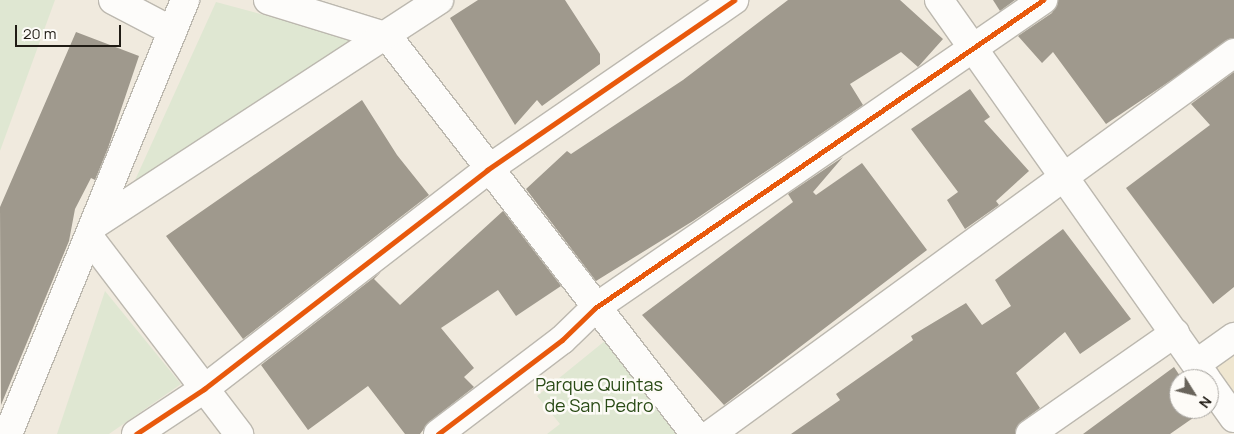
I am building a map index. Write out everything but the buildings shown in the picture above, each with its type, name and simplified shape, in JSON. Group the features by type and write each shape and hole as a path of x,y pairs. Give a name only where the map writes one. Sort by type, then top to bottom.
{"street":[{"path":"113,0 172,32"},
{"path":"8,434 185,0"},
{"path":"268,0 388,37 487,170 695,434"},
{"path":"92,231 388,37 440,0"},
{"path":"136,434 204,389 487,170 734,0"},
{"path":"939,0 1068,178 1200,369"},
{"path":"438,434 562,340 595,308 976,49 1043,0"},
{"path":"711,434 1068,178 1234,53"},
{"path":"92,231 204,389 239,434"},
{"path":"1030,434 1175,333"},
{"path":"1209,369 1234,337"},
{"path":"1219,396 1234,418"}],"shaded area":[{"path":"1234,325 1234,419 1219,395 1219,369 1214,369"}],"green space":[{"path":"0,0 55,0 0,151"},
{"path":"216,2 360,41 131,189"},
{"path":"105,291 181,384 109,434 57,434"},
{"name":"Parque Quintas de San Pedro","path":"606,340 678,434 547,434 560,424 537,396"}],"cycle path":[{"path":"136,434 204,389 487,170 734,0"},
{"path":"438,434 562,340 595,308 1043,0"}]}
